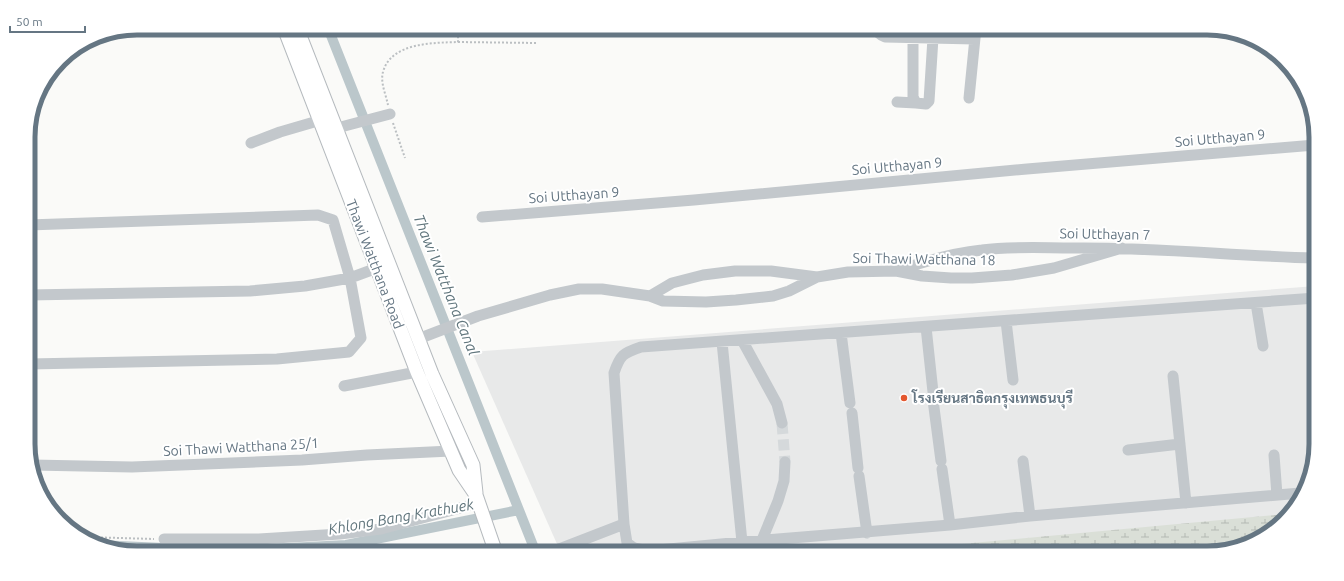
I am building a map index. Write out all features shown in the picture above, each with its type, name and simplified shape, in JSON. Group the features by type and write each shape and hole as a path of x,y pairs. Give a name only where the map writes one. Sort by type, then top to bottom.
{"main road":[{"name":"Thawi Watthana Road","path":"287,35 321,120 417,372 459,470 481,509"},
{"name":"Thawi Watthana Road","path":"300,35 342,126 418,339 473,465 481,509 494,546"}],"street":[{"path":"880,35 885,37 913,38 933,38 959,35"},
{"path":"969,98 976,35"},
{"path":"913,38 913,97 916,103"},
{"path":"897,102 926,104 929,101 933,38"},
{"path":"342,126 386,115"},
{"path":"252,143 280,132 321,120"},
{"name":"Soi Utthayan 9","path":"482,217 694,200 1028,169 1309,146"},
{"path":"35,225 318,215 332,220 350,278 361,338 349,352 277,359 35,364"},
{"name":"Soi Utthayan 7","path":"896,271 941,257 982,250 1006,248 1122,248 1267,257 1309,258"},
{"name":"Soi Thawi Watthana 18","path":"650,296 672,283 703,275 735,271 771,271 817,277 848,272 896,271 922,276 972,278 1012,275 1054,268 1122,248"},
{"path":"35,295 250,291 305,286 350,278 377,268"},
{"name":"Soi Thawi Watthana 18","path":"418,339 478,316 550,295 579,289 602,289 650,296 663,301 706,302 773,296 789,292 817,277"},
{"path":"631,546 626,543 624,524 614,373 619,360 628,351 641,347 1309,299"},
{"path":"1256,303 1263,346"},
{"path":"1006,321 1013,380"},
{"path":"926,327 933,396 950,525"},
{"path":"841,333 867,533"},
{"path":"742,340 776,404 782,423"},
{"path":"722,342 742,542"},
{"path":"344,386 417,372"},
{"path":"1173,376 1186,503"},
{"path":"1128,450 1180,444"},
{"name":"Soi Thawi Watthana 25/1","path":"37,465 132,467 302,460 451,451"},
{"path":"1274,456 1277,495"},
{"path":"1023,460 1030,516"},
{"path":"762,540 778,501 784,481 785,462"},
{"path":"700,546 867,533 1030,516 1296,493"},
{"path":"164,539 259,539 300,537 381,529 481,509"},
{"path":"568,546 624,524"}],"path":[{"path":"458,35 458,42"},
{"path":"404,158 386,115 382,81 383,72 389,60 403,50 423,44 458,42 537,43"},
{"path":"97,537 164,539"}],"shaded area":[{"name":"โรงเรียนสาธิตกรุงเทพธนบุรี","path":"1309,287 1308,457 1304,477 1295,495 1288,506 1275,519 967,546 558,546 472,352"}],"green space":[{"path":"1280,514 1264,529 1240,541 1213,546 940,546"}],"waterway":[{"name":"Thawi Watthana Canal","path":"331,35 533,546"},
{"name":"Khlong Bang Krathuek","path":"327,546 346,545 519,510"}],"tunnel":[{"path":"782,423 785,462"}],"place":[{"name":"โรงเรียนสาธิตกรุงเทพธนบุรี","path":"904,398"}]}
